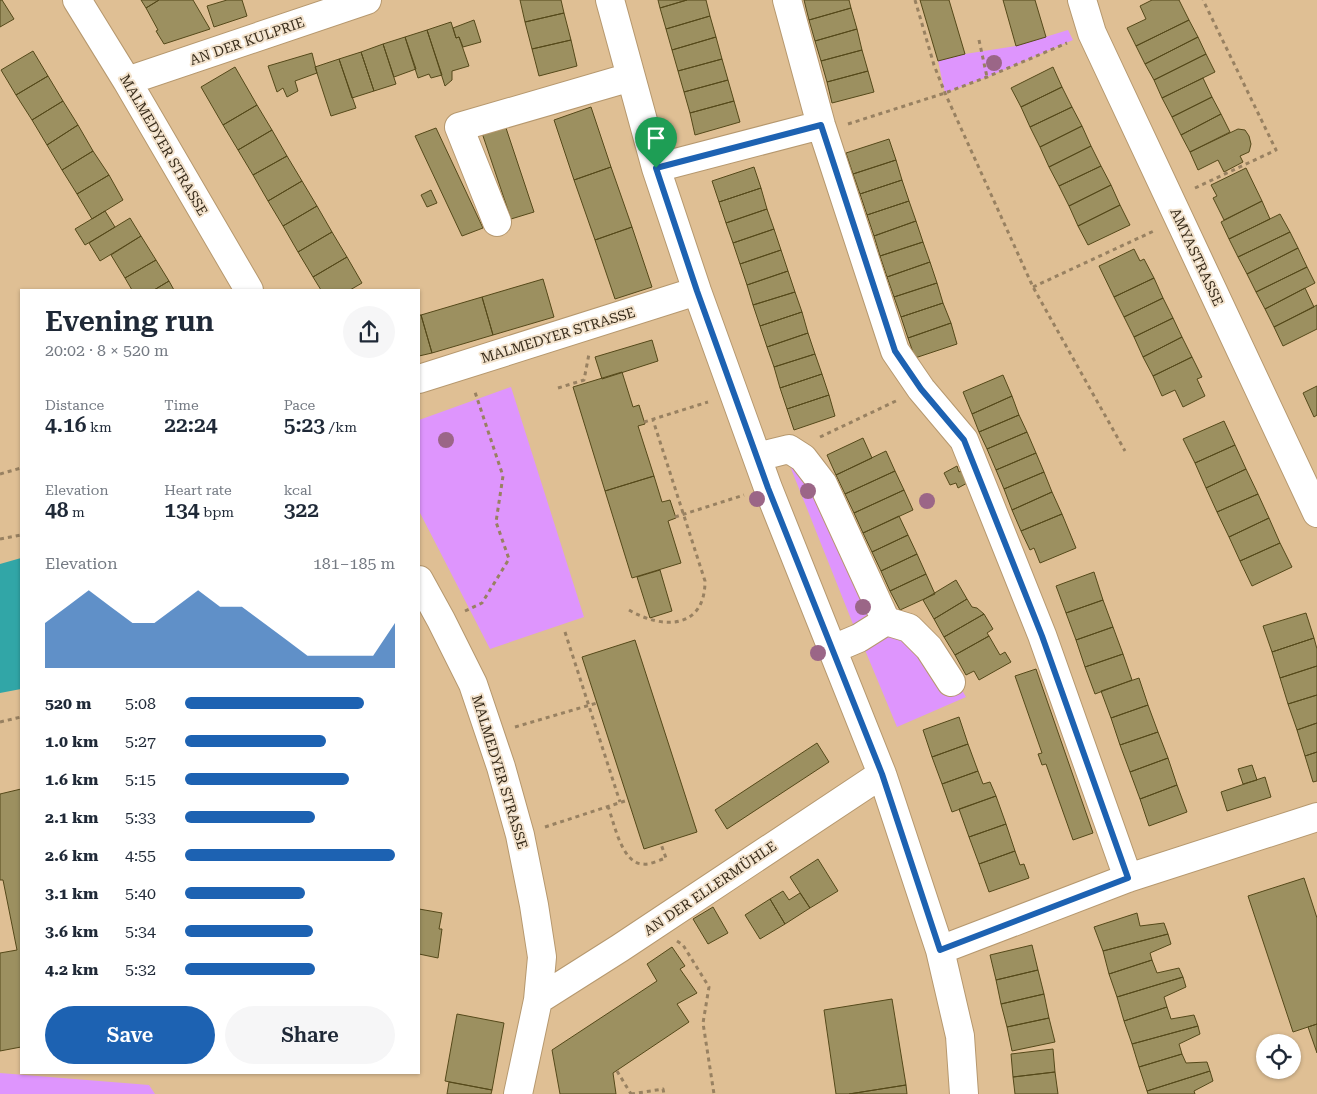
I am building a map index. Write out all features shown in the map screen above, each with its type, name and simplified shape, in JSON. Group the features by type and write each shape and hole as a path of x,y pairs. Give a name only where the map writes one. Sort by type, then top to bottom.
{"street":[{"name":"MALMEDYER STRASSE","path":"77,0 248,289"},
{"name":"AN DER KULPRIE","path":"126,81 367,0"},
{"path":"610,0 656,168 697,291 757,457 882,774 940,950 960,1036 964,1094"},
{"path":"787,0 822,128 895,351 921,389 964,440 1042,636 1128,878"},
{"name":"AMYASTRASSE","path":"1082,0 1092,33 1317,513"},
{"path":"497,222 459,127 631,77"},
{"path":"656,168 822,128"},
{"name":"MALMEDYER STRASSE","path":"420,380 697,291"},
{"path":"757,457 789,449 803,458 823,484 886,621 909,628 929,648 951,682"},
{"name":"MALMEDYER STRASSE","path":"420,582 473,684 520,835 534,905 542,957 538,1000 518,1094"},
{"path":"833,649 859,638 886,621"},
{"name":"AN DER ELLERMÜHLE","path":"538,1000 654,926 882,774"},
{"path":"940,950 1128,878 1317,817"}],"path":[{"path":"915,0 934,65 945,93 1033,287 1126,451"},
{"path":"1033,287 1175,209 1276,150 1203,0"},
{"path":"822,128 945,93 1092,33"},
{"path":"979,40 987,77"},
{"path":"558,388 584,380 591,347"},
{"path":"441,620 482,603 509,559 496,522 503,476 466,364"},
{"path":"789,449 806,444 921,389"},
{"path":"644,422 695,407"},
{"path":"630,610 643,618 656,622 682,620 693,614 700,606 705,595 705,581 653,420"},
{"path":"0,474 20,468"},
{"path":"675,517 728,500"},
{"path":"0,539 20,535"},
{"path":"565,632 620,802"},
{"path":"490,734 597,703"},
{"path":"0,722 20,717"},
{"path":"520,835 628,800"},
{"path":"608,806 625,853 630,860 644,864 666,858 661,844"},
{"path":"654,926 683,945 709,987 703,1023 714,1094"},
{"path":"617,1070 631,1094 663,1089 664,1094"}],"shaded area":[{"path":"1068,30 1073,40 945,93 938,61 965,54 1016,46"},
{"path":"511,387 584,617 490,649 420,513 420,420"},
{"path":"788,461 801,466 874,609 865,626 853,624"},
{"path":"897,631 956,680 966,697 897,727 865,650 870,640"},
{"path":"0,1073 149,1085 155,1094 0,1094"}],"water":[{"path":"20,558 20,689 0,693 0,564"}],"building":[{"path":"0,0 2,0 14,19 0,27"},
{"path":"141,0 159,0 146,8"},
{"path":"159,0 193,0 210,29 164,44 146,8"},
{"path":"227,0 242,0 247,16 214,27 207,6"},
{"path":"520,0 561,0 564,13 525,22"},
{"path":"658,0 687,0 660,8"},
{"path":"687,0 706,0 710,16 666,29 660,8"},
{"path":"804,0 849,0 851,8 809,20"},
{"path":"920,0 949,0 965,54 938,61"},
{"path":"1003,0 1035,0 1046,37 1016,46"},
{"path":"1152,0 1179,0 1189,20 1136,46 1127,28 1146,19 1140,6"},
{"path":"851,8 857,29 815,41 809,20"},
{"path":"564,13 571,40 532,49 525,22"},
{"path":"710,16 716,37 672,50 666,29"},
{"path":"474,20 481,42 463,47 459,37 456,38 453,28"},
{"path":"1189,20 1198,37 1145,64 1136,46"},
{"path":"451,22 456,38 459,37 469,66 452,71 452,80 445,86 427,30"},
{"path":"857,29 862,50 821,61 815,41"},
{"path":"427,30 442,75 431,78 429,74 418,78 405,37"},
{"path":"405,37 416,69 394,77 383,44"},
{"path":"716,37 722,59 678,71 672,50"},
{"path":"1198,37 1206,54 1154,80 1145,64"},
{"path":"571,40 577,66 539,76 532,49"},
{"path":"383,44 396,84 374,91 361,52"},
{"path":"862,50 868,71 827,82 821,61"},
{"path":"33,51 48,76 16,95 1,70"},
{"path":"361,52 374,91 352,98 339,59"},
{"path":"312,53 317,73 295,81 298,91 287,97 283,88 277,92 268,66"},
{"path":"1206,54 1215,72 1162,98 1154,80"},
{"path":"339,59 356,108 331,116 315,67"},
{"path":"722,59 728,80 684,92 678,71"},
{"path":"235,67 257,105 223,125 201,87"},
{"path":"1053,67 1062,87 1021,107 1011,88"},
{"path":"868,71 874,92 832,103 827,82"},
{"path":"48,76 63,101 32,120 16,95"},
{"path":"1203,78 1212,97 1172,117 1162,98"},
{"path":"728,80 734,101 690,113 684,92"},
{"path":"1062,87 1072,107 1030,127 1021,107"},
{"path":"1212,97 1221,114 1181,135 1172,117"},
{"path":"63,101 78,125 47,145 32,120"},
{"path":"734,101 740,122 695,135 690,113"},
{"path":"257,105 272,130 238,150 223,125"},
{"path":"591,107 611,167 574,180 554,120"},
{"path":"1072,107 1082,126 1040,147 1030,127"},
{"path":"1221,114 1230,132 1190,152 1181,135"},
{"path":"504,122 534,212 511,219 481,130"},
{"path":"78,125 93,151 62,170 47,145"},
{"path":"1082,126 1091,146 1049,167 1040,147"},
{"path":"436,128 483,228 462,236 415,136"},
{"path":"1238,129 1245,130 1251,144 1249,152 1240,156 1243,162 1224,172 1218,160 1198,170 1190,152"},
{"path":"272,130 287,156 253,175 238,150"},
{"path":"889,139 896,160 853,174 846,153"},
{"path":"1091,146 1101,166 1059,186 1049,167"},
{"path":"93,151 109,175 77,194 62,170"},
{"path":"287,156 302,181 268,201 253,175"},
{"path":"896,160 902,180 860,194 853,174"},
{"path":"1101,166 1111,185 1069,206 1059,186"},
{"path":"611,167 632,227 595,240 574,180"},
{"path":"754,167 761,188 719,202 712,181"},
{"path":"1246,168 1262,201 1224,220 1213,198 1217,196 1211,185"},
{"path":"109,175 123,200 92,219 77,194"},
{"path":"902,180 909,201 867,215 860,194"},
{"path":"302,181 317,206 283,226 268,201"},
{"path":"1111,185 1120,205 1078,226 1069,206"},
{"path":"761,188 767,209 726,223 719,202"},
{"path":"431,190 437,203 427,207 421,195"},
{"path":"909,201 916,221 874,236 867,215"},
{"path":"1262,201 1270,219 1229,239 1221,222"},
{"path":"1120,205 1130,225 1088,245 1078,226"},
{"path":"317,206 332,232 298,252 283,226"},
{"path":"767,209 774,229 733,243 726,223"},
{"path":"105,211 115,227 85,245 75,229"},
{"path":"1280,214 1290,232 1238,257 1229,239"},
{"path":"130,218 141,236 100,261 89,243"},
{"path":"916,221 923,242 880,256 874,236"},
{"path":"632,227 652,287 615,299 595,240"},
{"path":"774,229 781,250 740,264 733,243"},
{"path":"332,232 347,257 313,277 298,252"},
{"path":"1290,232 1298,248 1247,274 1238,257"},
{"path":"141,236 156,260 125,278 111,255"},
{"path":"923,242 930,262 887,277 880,256"},
{"path":"1298,248 1307,267 1256,292 1247,274"},
{"path":"1134,249 1140,261 1144,259 1154,278 1114,297 1099,266"},
{"path":"781,250 788,271 747,285 740,264"},
{"path":"347,257 362,283 352,289 320,289 313,277"},
{"path":"156,260 169,281 156,289 131,289 125,278"},
{"path":"930,262 937,283 894,297 887,277"},
{"path":"1307,267 1315,283 1265,309 1256,292"},
{"path":"788,271 795,292 753,305 747,285"},
{"path":"1154,278 1163,298 1124,317 1114,297"},
{"path":"543,279 554,317 493,335 482,297"},
{"path":"169,281 173,289 156,289"},
{"path":"937,283 943,303 901,317 894,297"},
{"path":"1305,288 1314,307 1274,327 1265,309"},
{"path":"795,292 802,312 760,326 753,305"},
{"path":"482,297 493,335 432,353 421,315"},
{"path":"1163,298 1173,318 1134,337 1124,317"},
{"path":"943,303 951,323 908,338 901,317"},
{"path":"1317,305 1317,329 1283,346 1274,327"},
{"path":"802,312 808,333 767,347 760,326"},
{"path":"420,315 421,315 432,353 420,356"},
{"path":"1173,318 1182,337 1143,357 1134,337"},
{"path":"951,323 957,344 915,358 908,338"},
{"path":"808,333 815,354 774,367 767,347"},
{"path":"1182,337 1192,357 1153,376 1143,357"},
{"path":"652,340 658,361 602,379 595,357"},
{"path":"815,354 822,374 780,388 774,367"},
{"path":"1192,357 1202,377 1197,379 1205,396 1183,407 1175,390 1162,396 1153,376"},
{"path":"622,372 633,407 639,405 645,424 638,426 654,476 605,491 573,387"},
{"path":"822,374 829,395 787,409 780,388"},
{"path":"1003,375 1012,396 972,414 963,392"},
{"path":"1317,386 1317,415 1314,417 1303,393"},
{"path":"829,395 835,416 794,430 787,409"},
{"path":"1012,396 1019,415 979,432 972,414"},
{"path":"1019,415 1027,432 987,449 979,432"},
{"path":"1224,421 1235,445 1195,463 1183,439"},
{"path":"1027,432 1036,453 996,470 987,449"},
{"path":"863,438 872,458 836,475 827,455"},
{"path":"1235,445 1246,469 1206,488 1195,463"},
{"path":"886,451 895,471 845,494 836,475"},
{"path":"1036,453 1044,472 1004,489 996,470"},
{"path":"957,466 959,472 963,470 969,482 958,488 956,483 950,485 944,473"},
{"path":"1246,469 1258,494 1217,512 1206,488"},
{"path":"895,471 904,490 854,513 845,494"},
{"path":"1044,472 1052,492 1012,510 1004,489"},
{"path":"654,476 662,502 670,500 676,518 668,521 681,563 632,578 605,491"},
{"path":"904,490 913,510 863,533 854,513"},
{"path":"1052,492 1062,514 1021,531 1012,510"},
{"path":"1258,494 1269,518 1229,537 1217,512"},
{"path":"1062,514 1076,548 1040,563 1034,548 1030,550 1021,531"},
{"path":"899,516 908,535 872,552 863,533"},
{"path":"1269,518 1280,543 1240,561 1229,537"},
{"path":"908,535 917,554 881,571 872,552"},
{"path":"1280,543 1292,567 1252,586 1240,561"},
{"path":"917,554 926,574 890,591 881,571"},
{"path":"660,570 672,611 650,618 637,577"},
{"path":"1094,572 1103,600 1066,613 1056,586"},
{"path":"926,574 935,594 900,610 890,591"},
{"path":"956,580 967,599 934,619 923,600"},
{"path":"967,599 972,607 977,608 984,614 944,637 934,619"},
{"path":"1103,600 1113,627 1076,640 1066,613"},
{"path":"1306,613 1314,638 1272,652 1263,626"},
{"path":"984,614 993,629 987,633 989,636 955,655 944,637"},
{"path":"1113,627 1123,654 1085,667 1076,640"},
{"path":"989,636 1000,655 1005,652 1011,662 979,680 974,671 966,675 955,655"},
{"path":"1314,638 1317,649 1317,666 1280,678 1272,652"},
{"path":"635,640 697,832 644,849 582,657"},
{"path":"1123,654 1132,680 1095,694 1085,667"},
{"path":"1317,666 1317,695 1288,704 1280,678"},
{"path":"1036,669 1093,833 1073,840 1046,764 1042,765 1038,754 1042,753 1015,676"},
{"path":"1139,678 1148,705 1111,718 1101,691"},
{"path":"1317,695 1317,723 1297,730 1288,704"},
{"path":"1148,705 1158,732 1120,745 1111,718"},
{"path":"959,717 968,744 932,757 923,730"},
{"path":"1317,723 1317,752 1305,756 1297,730"},
{"path":"1158,732 1168,758 1130,772 1120,745"},
{"path":"817,743 829,762 727,829 715,810"},
{"path":"968,744 978,771 942,784 932,757"},
{"path":"1317,752 1317,781 1313,782 1305,756"},
{"path":"1168,758 1177,785 1140,799 1130,772"},
{"path":"1252,765 1257,780 1243,784 1238,769"},
{"path":"978,771 983,784 990,782 996,796 952,812 942,784"},
{"path":"1265,777 1271,797 1227,811 1221,792"},
{"path":"1177,785 1187,812 1149,826 1140,799"},
{"path":"20,789 20,1047 0,1051 0,953 17,950 3,880 0,880 0,794"},
{"path":"996,796 1006,824 969,837 959,809"},
{"path":"1006,824 1015,851 979,864 969,837"},
{"path":"1015,851 1020,865 1024,864 1029,878 989,892 979,864"},
{"path":"818,859 838,891 810,908 790,877"},
{"path":"1304,878 1317,918 1317,1024 1293,1032 1248,896"},
{"path":"783,891 789,900 800,893 810,908 785,924 770,899"},
{"path":"770,899 785,924 760,939 745,915"},
{"path":"713,907 728,933 708,944 693,919"},
{"path":"420,909 442,913 439,929 442,929 438,958 420,954"},
{"path":"1137,913 1140,926 1164,923 1168,934 1103,951 1094,927"},
{"path":"1168,934 1171,944 1150,953 1152,960 1109,974 1103,951"},
{"path":"1032,945 1038,970 996,980 990,955"},
{"path":"672,947 685,966 680,969 697,993 677,1004 689,1022 613,1073 616,1094 560,1094 552,1050 657,981 647,964"},
{"path":"1152,960 1157,973 1179,968 1183,977 1117,997 1109,974"},
{"path":"1038,970 1044,994 1001,1004 996,980"},
{"path":"1183,977 1186,987 1164,997 1167,1007 1124,1021 1117,997"},
{"path":"1044,994 1049,1018 1007,1027 1001,1004"},
{"path":"892,999 906,1085 849,1094 836,1094 824,1010"},
{"path":"1167,1007 1171,1019 1194,1015 1198,1026 1132,1044 1124,1021"},
{"path":"457,1014 504,1023 492,1090 445,1081"},
{"path":"1049,1018 1055,1042 1012,1051 1007,1027"},
{"path":"1317,1024 1317,1053 1308,1027"},
{"path":"1198,1026 1200,1034 1179,1044 1182,1054 1139,1067 1132,1044"},
{"path":"1053,1049 1055,1072 1013,1077 1011,1054"},
{"path":"1182,1054 1186,1063 1207,1062 1210,1071 1147,1091 1139,1067"},
{"path":"1210,1071 1213,1081 1194,1091 1195,1094 1148,1094 1147,1091"},
{"path":"1055,1072 1058,1094 1015,1094 1013,1077"},
{"path":"449,1082 492,1090 491,1094 447,1094"},
{"path":"906,1085 907,1094 849,1094"}],"route":[{"path":"821,125 895,351 921,389 964,440 1042,636 1128,878 940,950 882,774 768,488 697,291 656,168 821,125"}]}
